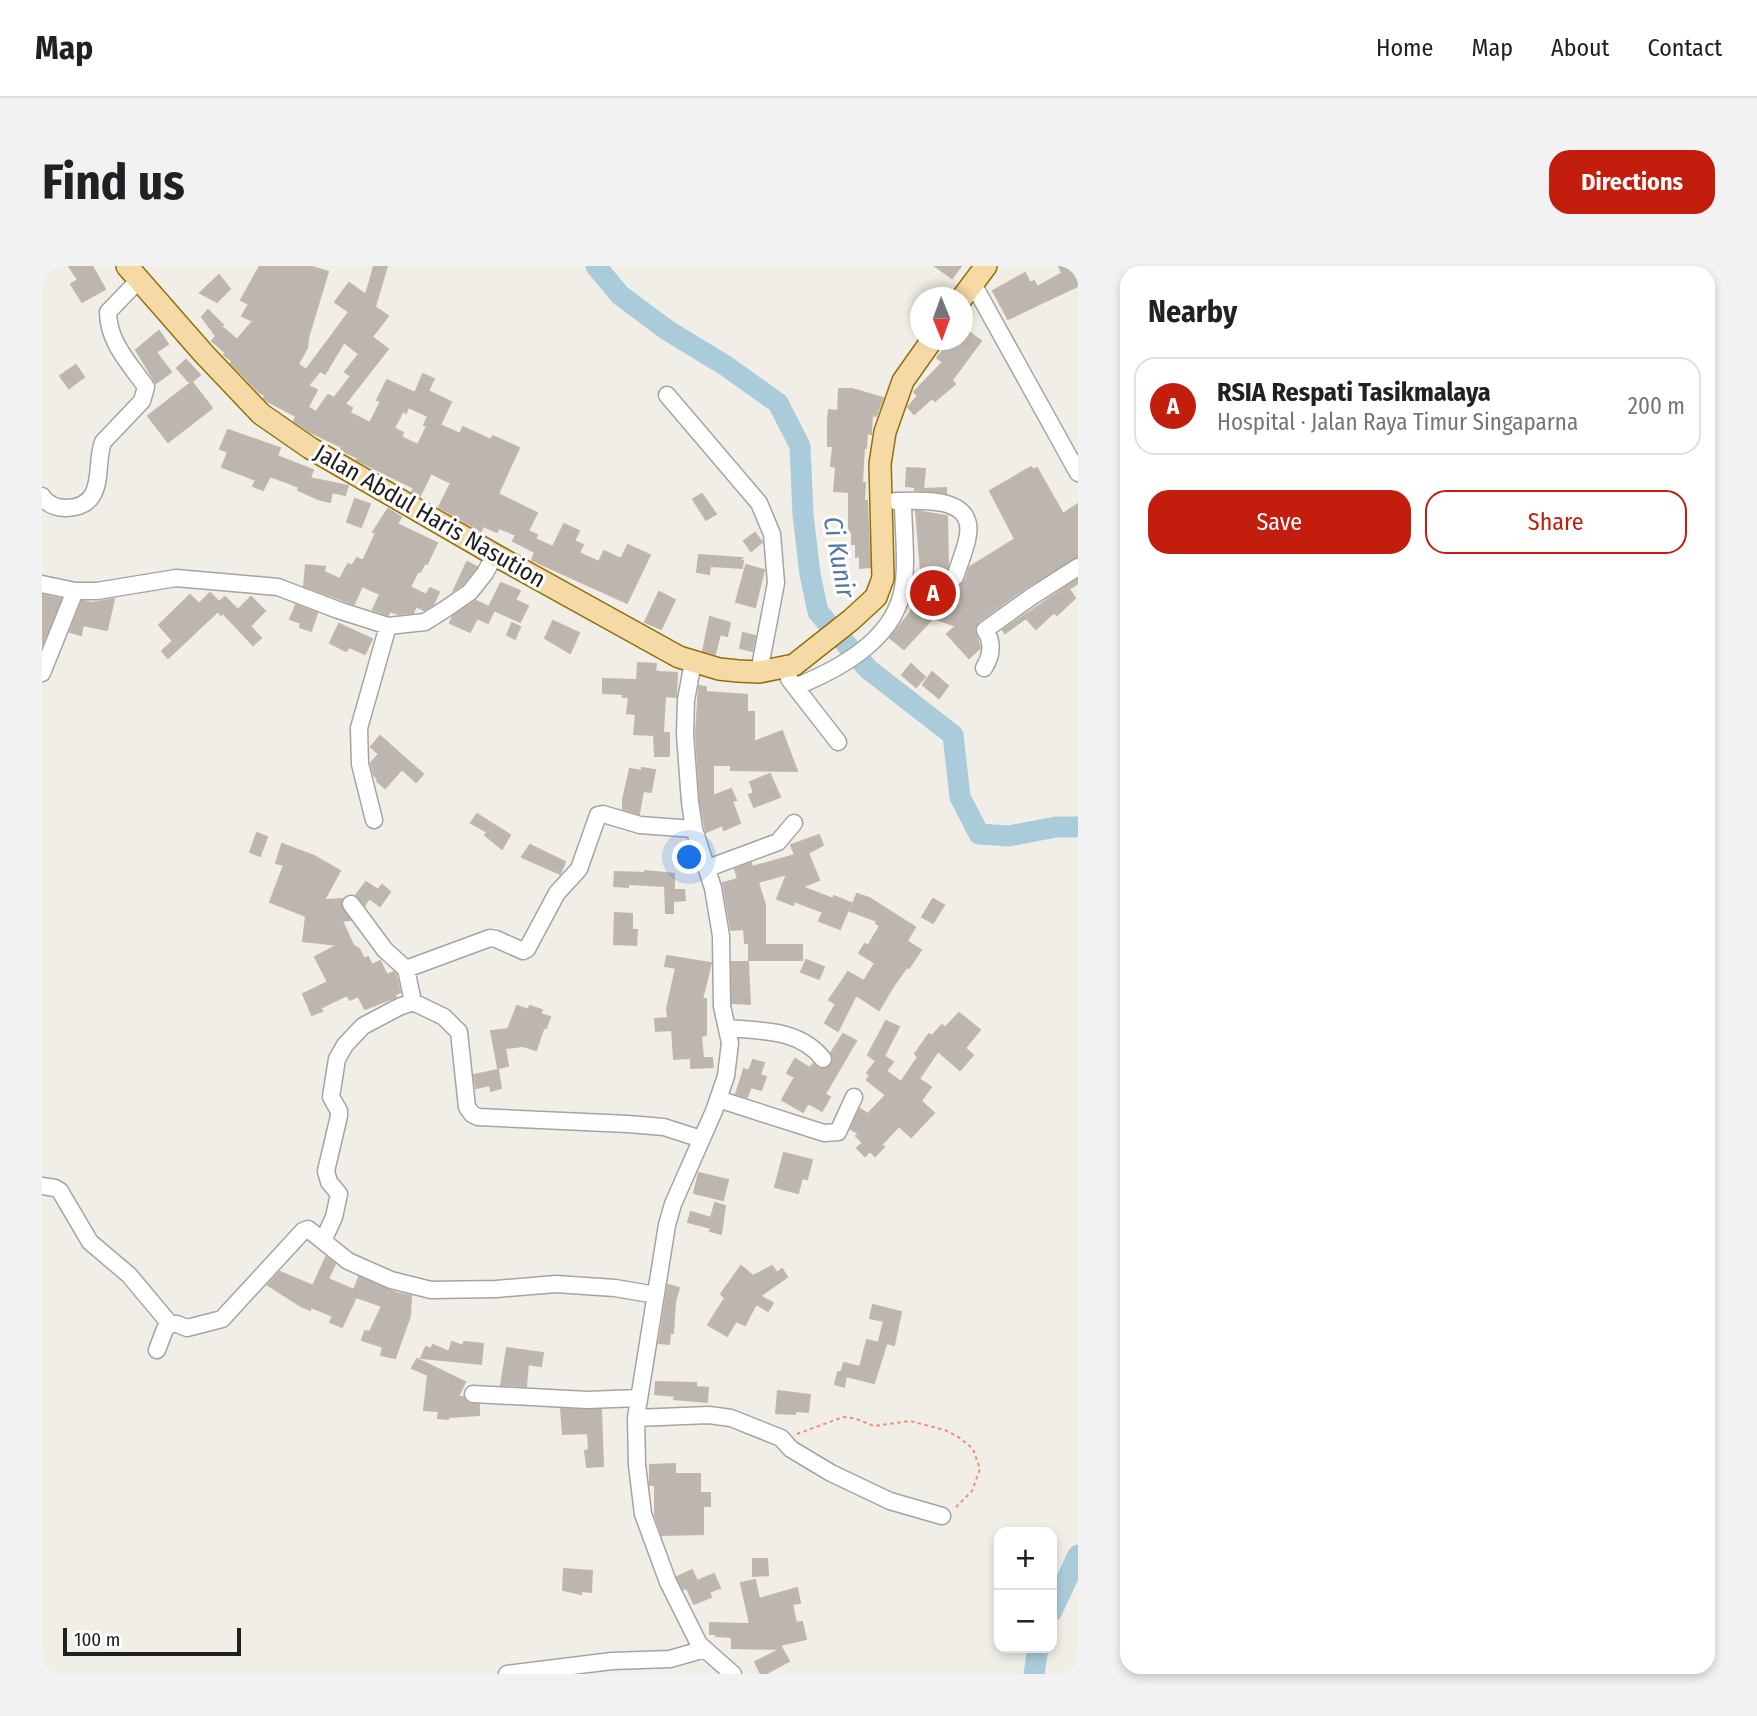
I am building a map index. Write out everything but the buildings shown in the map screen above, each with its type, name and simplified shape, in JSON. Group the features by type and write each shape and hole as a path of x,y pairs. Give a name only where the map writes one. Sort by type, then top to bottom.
{"main road":[{"name":"Jalan Abdul Haris Nasution","path":"133,273 261,414 310,448 679,657 719,669 759,672 787,667"},
{"path":"787,667 851,620 876,597 883,578 892,500 880,464 885,432 903,381 925,350"}],"street":[{"path":"42,496 50,504 67,508 86,500 98,483 103,442 146,394 146,387 113,341 108,325 108,312 133,273"},
{"path":"973,282 1078,473"},
{"path":"667,395 759,503 772,534 776,583 759,672"},
{"path":"795,687 821,677 861,652 883,629 897,608 903,592 892,500 940,501 959,509 967,520 968,537 955,577"},
{"path":"42,584 75,590 118,589 176,578 278,587 338,610 388,625 425,622 447,608 470,592 495,555"},
{"path":"984,668 990,658 991,638 985,630 1078,567"},
{"path":"42,673 75,590"},
{"path":"374,820 360,764 359,728 388,625"},
{"path":"693,662 686,700 685,734 694,828 708,868 721,936 722,1006 730,1043 726,1076 667,1225 636,1419 637,1465 643,1514 668,1583 699,1644 733,1674"},
{"path":"787,667 795,687 838,742"},
{"path":"406,969 490,938 520,951 527,949 556,893 579,869 600,814 640,825 694,828"},
{"path":"708,868 778,842 794,823"},
{"path":"351,904 385,950 406,969 413,1003"},
{"path":"323,1241 334,1217 339,1194 329,1182 326,1171 339,1116 331,1097 337,1059 345,1045 363,1026 399,1007 413,1003 444,1017 458,1032 467,1107 478,1117 664,1127 701,1139"},
{"path":"727,1028 791,1036 808,1043 823,1059"},
{"path":"718,1099 828,1134 838,1132 854,1097"},
{"path":"42,1186 60,1191 90,1242 129,1275 170,1324"},
{"path":"157,1350 165,1329 170,1324 187,1328 218,1321 303,1231 310,1230 348,1261 391,1280 431,1290 556,1284 615,1288 656,1295"},
{"path":"473,1394 587,1400 639,1398"},
{"path":"636,1419 709,1415 731,1418 781,1438 791,1450 831,1473 890,1501 943,1516"},
{"path":"507,1674 612,1661 670,1659 705,1648"}],"path":[{"path":"781,1438 844,1417 874,1426 910,1421 945,1430 973,1449 980,1469 972,1491 954,1510 943,1516"}],"waterway":[{"name":"Ci Kunir","path":"596,266 620,295 667,330 726,366 778,403 800,446 803,515 818,612 868,669 953,735 960,797 979,834 1009,836 1056,827 1078,827"},
{"name":"Ci Kunir","path":"1057,1600 1078,1555"},
{"name":"Ci Kunir","path":"1034,1674 1037,1653"}],"place":[{"name":"RSIA Respati Tasikmalaya","path":"933,593"}]}
